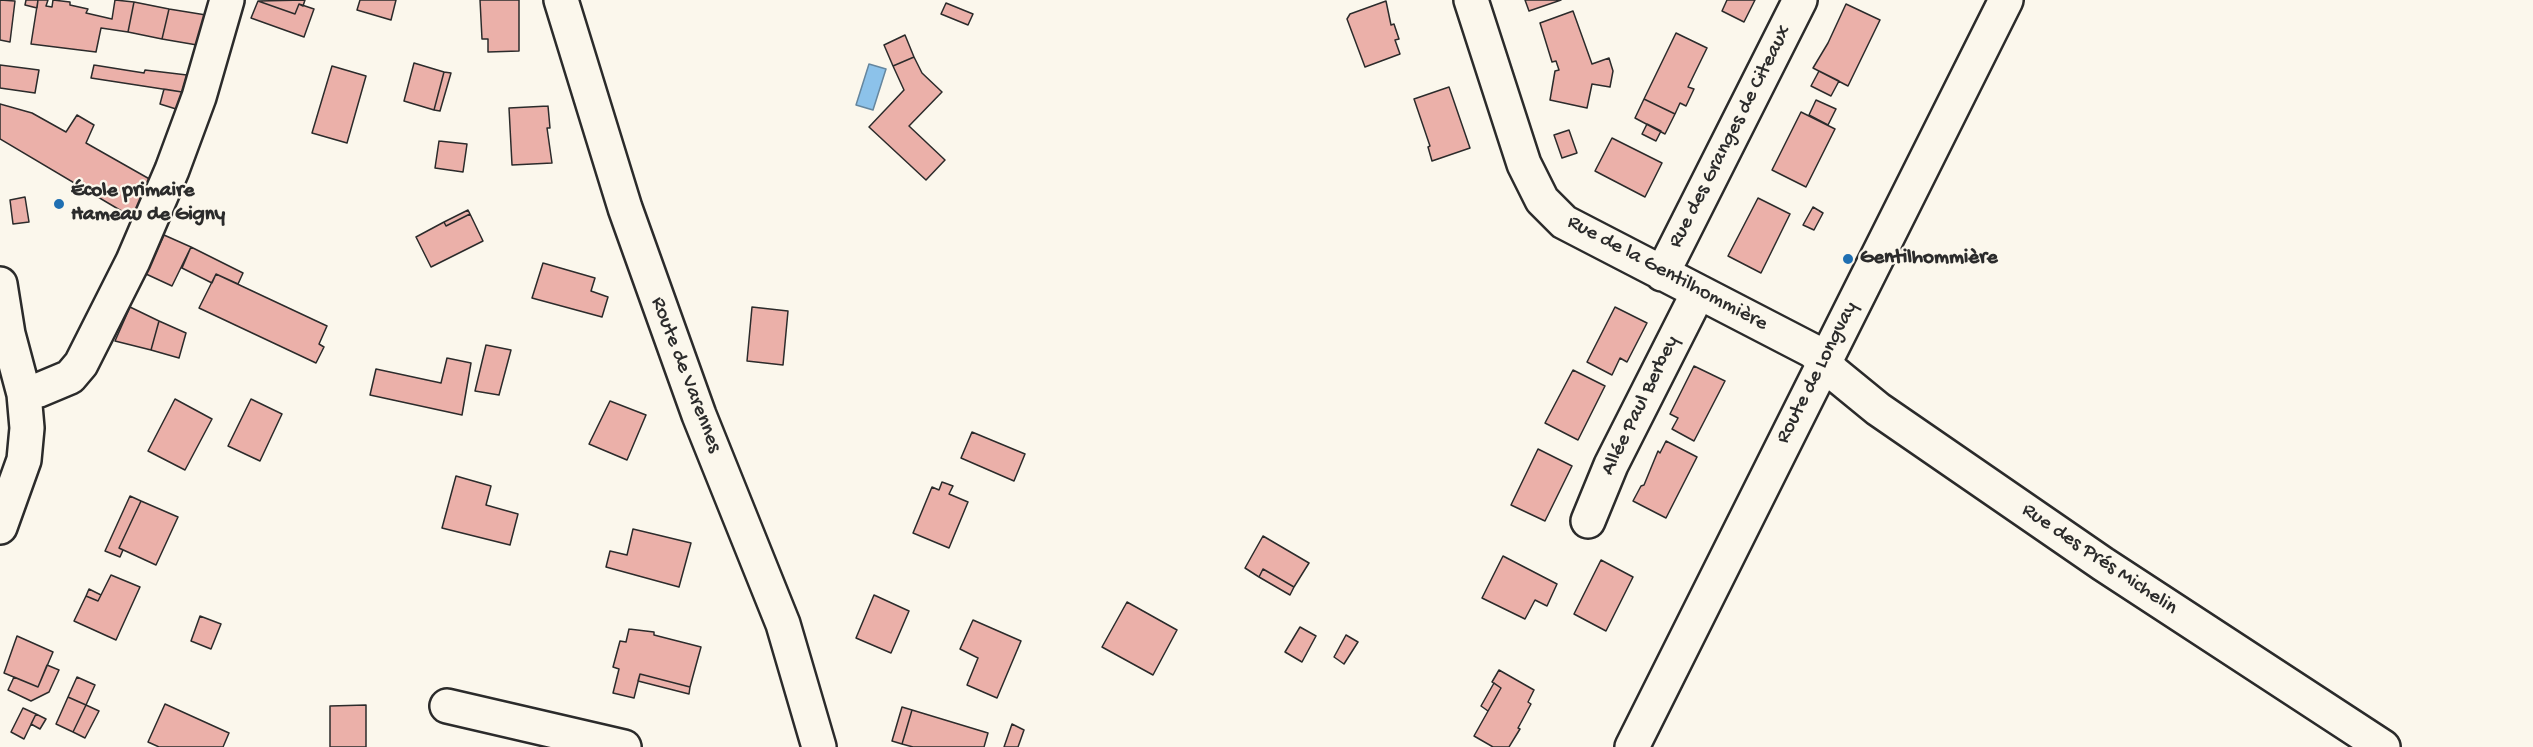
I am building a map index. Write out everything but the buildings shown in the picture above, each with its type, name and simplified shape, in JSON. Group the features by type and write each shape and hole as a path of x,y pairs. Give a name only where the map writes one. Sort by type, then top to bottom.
{"street":[{"path":"24,394 70,377 81,364 133,261 172,170 199,97 227,0"},
{"name":"Route de Varennes","path":"561,0 632,228 699,415 783,624 819,747"},
{"name":"Rue de la Gentilhommière","path":"1471,0 1524,164 1542,200 1564,222 1813,351 1823,360"},
{"name":"Rue des Granges de Citeaux","path":"1662,274 1800,0"},
{"name":"Route de Longvay","path":"1632,747 1823,360 2006,0"},
{"name":"Allée Paul Berbey","path":"1588,521 1611,465 1698,293"},
{"path":"0,527 16,490 24,460 27,428 24,394 8,334 1,296"},
{"name":"Rue des Prés Michelin","path":"1823,360 1834,374 1878,409 2103,564 2384,747"},
{"path":"447,705 624,747"}],"water":[{"path":"869,64 886,69 873,110 856,105"}],"place":[{"name":"École primaire Hameau de Gigny","path":"59,204"},
{"name":"Gentilhommière","path":"1848,259"}]}
